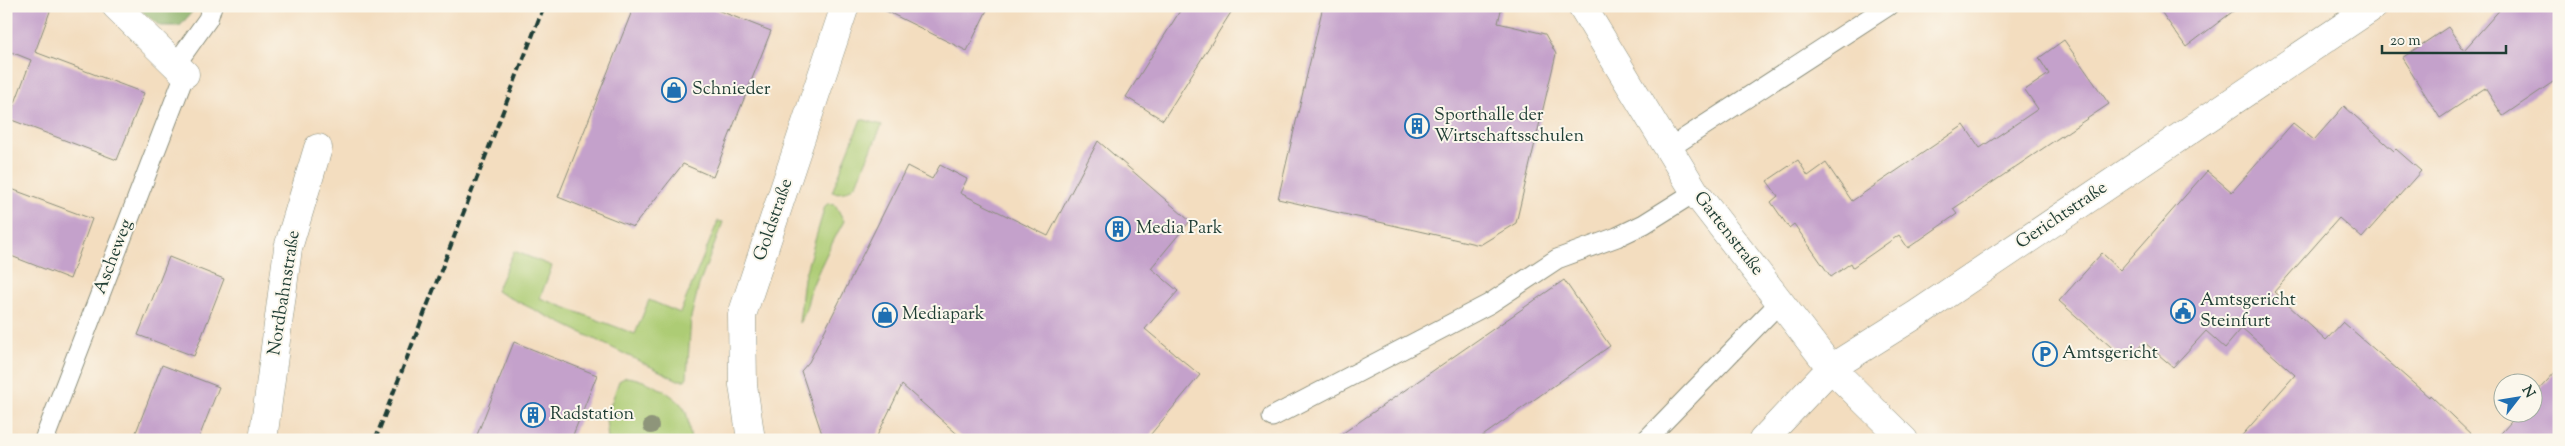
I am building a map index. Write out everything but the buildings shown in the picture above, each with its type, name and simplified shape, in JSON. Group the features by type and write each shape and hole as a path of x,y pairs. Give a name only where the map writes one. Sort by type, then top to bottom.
{"street":[{"path":"116,6 180,69"},
{"name":"Goldstraße","path":"751,440 743,385 742,315 845,6"},
{"name":"Gartenstraße","path":"1582,6 1695,192 1831,368 1904,440"},
{"name":"Gerichtstraße","path":"1763,440 1831,368 1917,314 2374,6"},
{"name":"Nordbahnstraße","path":"263,440 288,248 318,148"}],"lane":[{"name":"Ascheweg","path":"44,440 180,69 208,19 212,6"},
{"path":"1668,149 1888,6"},
{"path":"1272,417 1489,304 1557,259 1618,238 1695,192"},
{"path":"1646,440 1781,301"}],"green space":[{"path":"135,6 197,6 180,26 160,26"},
{"path":"861,119 882,125 856,184 845,192 832,192"},
{"path":"829,203 836,206 844,221 816,276 804,314 799,323 804,278 825,206"},
{"path":"718,221 723,222 699,285 691,317 687,377 685,380 678,380 496,291 514,251 552,266 540,298 635,334 649,300 680,313"},
{"path":"626,377 651,384 677,400 686,412 691,440 608,440 606,418 619,381"}],"railway":[{"path":"375,440 544,6"}],"place":[{"name":"Schnieder","path":"674,90"},
{"name":"Sporthalle der Wirtschaftsschulen","path":"1417,126"},
{"name":"Media Park","path":"1118,229"},
{"name":"Amtsgericht Steinfurt","path":"2183,311"},
{"name":"Mediapark","path":"885,315"},
{"name":"Amtsgericht","path":"2045,354"},
{"name":"Radstation","path":"533,415"}]}
